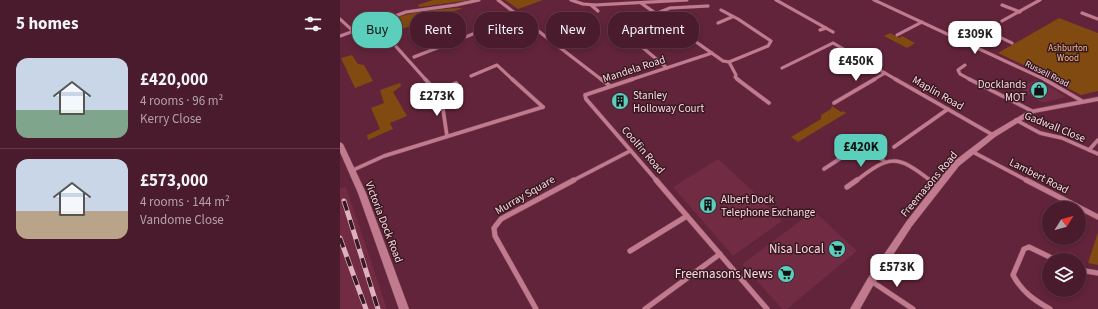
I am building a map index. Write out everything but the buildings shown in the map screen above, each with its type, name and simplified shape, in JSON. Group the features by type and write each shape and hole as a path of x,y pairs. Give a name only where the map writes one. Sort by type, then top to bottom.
{"street":[{"path":"402,13 479,0"},
{"path":"498,0 514,12"},
{"path":"571,0 590,5 687,0"},
{"path":"776,0 833,32"},
{"name":"Russell Road","path":"874,0 1043,78 1082,101"},
{"path":"1002,21 1040,0"},
{"path":"641,3 652,12"},
{"path":"590,5 598,11"},
{"path":"1002,5 1020,12"},
{"path":"660,12 670,8 708,6"},
{"path":"699,44 723,61 729,62 768,46 771,43 768,38 721,10"},
{"path":"1082,13 1098,19"},
{"path":"718,23 732,17"},
{"path":"340,19 352,30"},
{"path":"897,35 922,22"},
{"path":"972,24 1012,43"},
{"path":"820,30 826,28"},
{"path":"340,36 352,31"},
{"path":"538,31 610,86"},
{"path":"414,57 474,34"},
{"path":"976,47 995,35"},
{"name":"Maplin Road","path":"782,68 833,43 993,135"},
{"path":"398,48 441,96 447,136"},
{"path":"643,48 667,68"},
{"name":"Mandela Road","path":"585,95 712,53"},
{"path":"729,62 736,75 735,77 769,103"},
{"path":"351,171 384,156 543,107 497,65 471,76"},
{"path":"965,65 958,70 960,74 1032,111"},
{"path":"834,103 886,73"},
{"path":"436,91 456,82"},
{"name":"Coolfin Road","path":"585,95 586,99 630,151 767,309"},
{"name":"Freemasons Road","path":"855,309 871,281 909,224 956,164 971,151 1015,120 1032,111 1098,99"},
{"path":"894,148 948,109"},
{"name":"Gadwall Close","path":"1015,120 1040,133 1062,138 1098,154"},
{"name":"Gadwall Close","path":"1089,150 1098,140"},
{"name":"Victoria Dock Road","path":"340,144 382,246 404,309"},
{"path":"824,169 861,145 884,161"},
{"name":"Murray Square","path":"536,309 494,236 494,225 501,219 556,188 630,151"},
{"name":"Lambert Road","path":"971,151 1098,217"},
{"path":"847,187 884,161 892,160 907,164 938,186"},
{"path":"630,251 687,216"},
{"path":"1042,253 1029,247 1024,249 1013,275 1017,285 1025,295 1050,309"},
{"path":"645,309 720,254"},
{"path":"1086,271 1098,273"},
{"path":"871,281 913,309"}],"shaded area":[{"path":"1036,80 1066,97 1041,102 1019,88"},
{"name":"Albert Dock Telephone Exchange","path":"718,159 755,193 782,221 733,256 673,187"},
{"path":"346,187 387,309 340,309 340,188"},
{"path":"814,211 857,251 787,309 782,309 742,264"}],"green space":[{"path":"433,0 471,0 419,7 418,5"},
{"path":"505,0 543,0 518,9"},
{"path":"463,8 451,12 422,12 434,10"},
{"path":"409,14 410,26 402,29 402,16"},
{"name":"Ashburton Wood","path":"1059,18 1098,33 1098,91 1081,95 998,53"},
{"path":"890,33 899,38 902,36 915,43 907,48 884,36"},
{"path":"352,55 358,64 364,65 373,81 355,88 341,58"},
{"path":"400,83 401,86 393,92 407,116 390,123 393,129 368,140 367,135 380,129 371,108 384,103 380,90"},
{"path":"832,106 841,112 843,111 846,113 798,142 791,137 821,119 821,115 831,109"},
{"path":"1098,232 1098,265 1088,263"}],"railway":[{"path":"344,201 378,309"},
{"path":"340,238 366,309"}],"place":[{"name":"Docklands MOT","path":"1039,90"},
{"name":"Stanley Holloway Court","path":"620,101"},
{"name":"Albert Dock Telephone Exchange","path":"708,205"},
{"name":"Nisa Local","path":"837,249"},
{"name":"Freemasons News","path":"786,274"}]}
